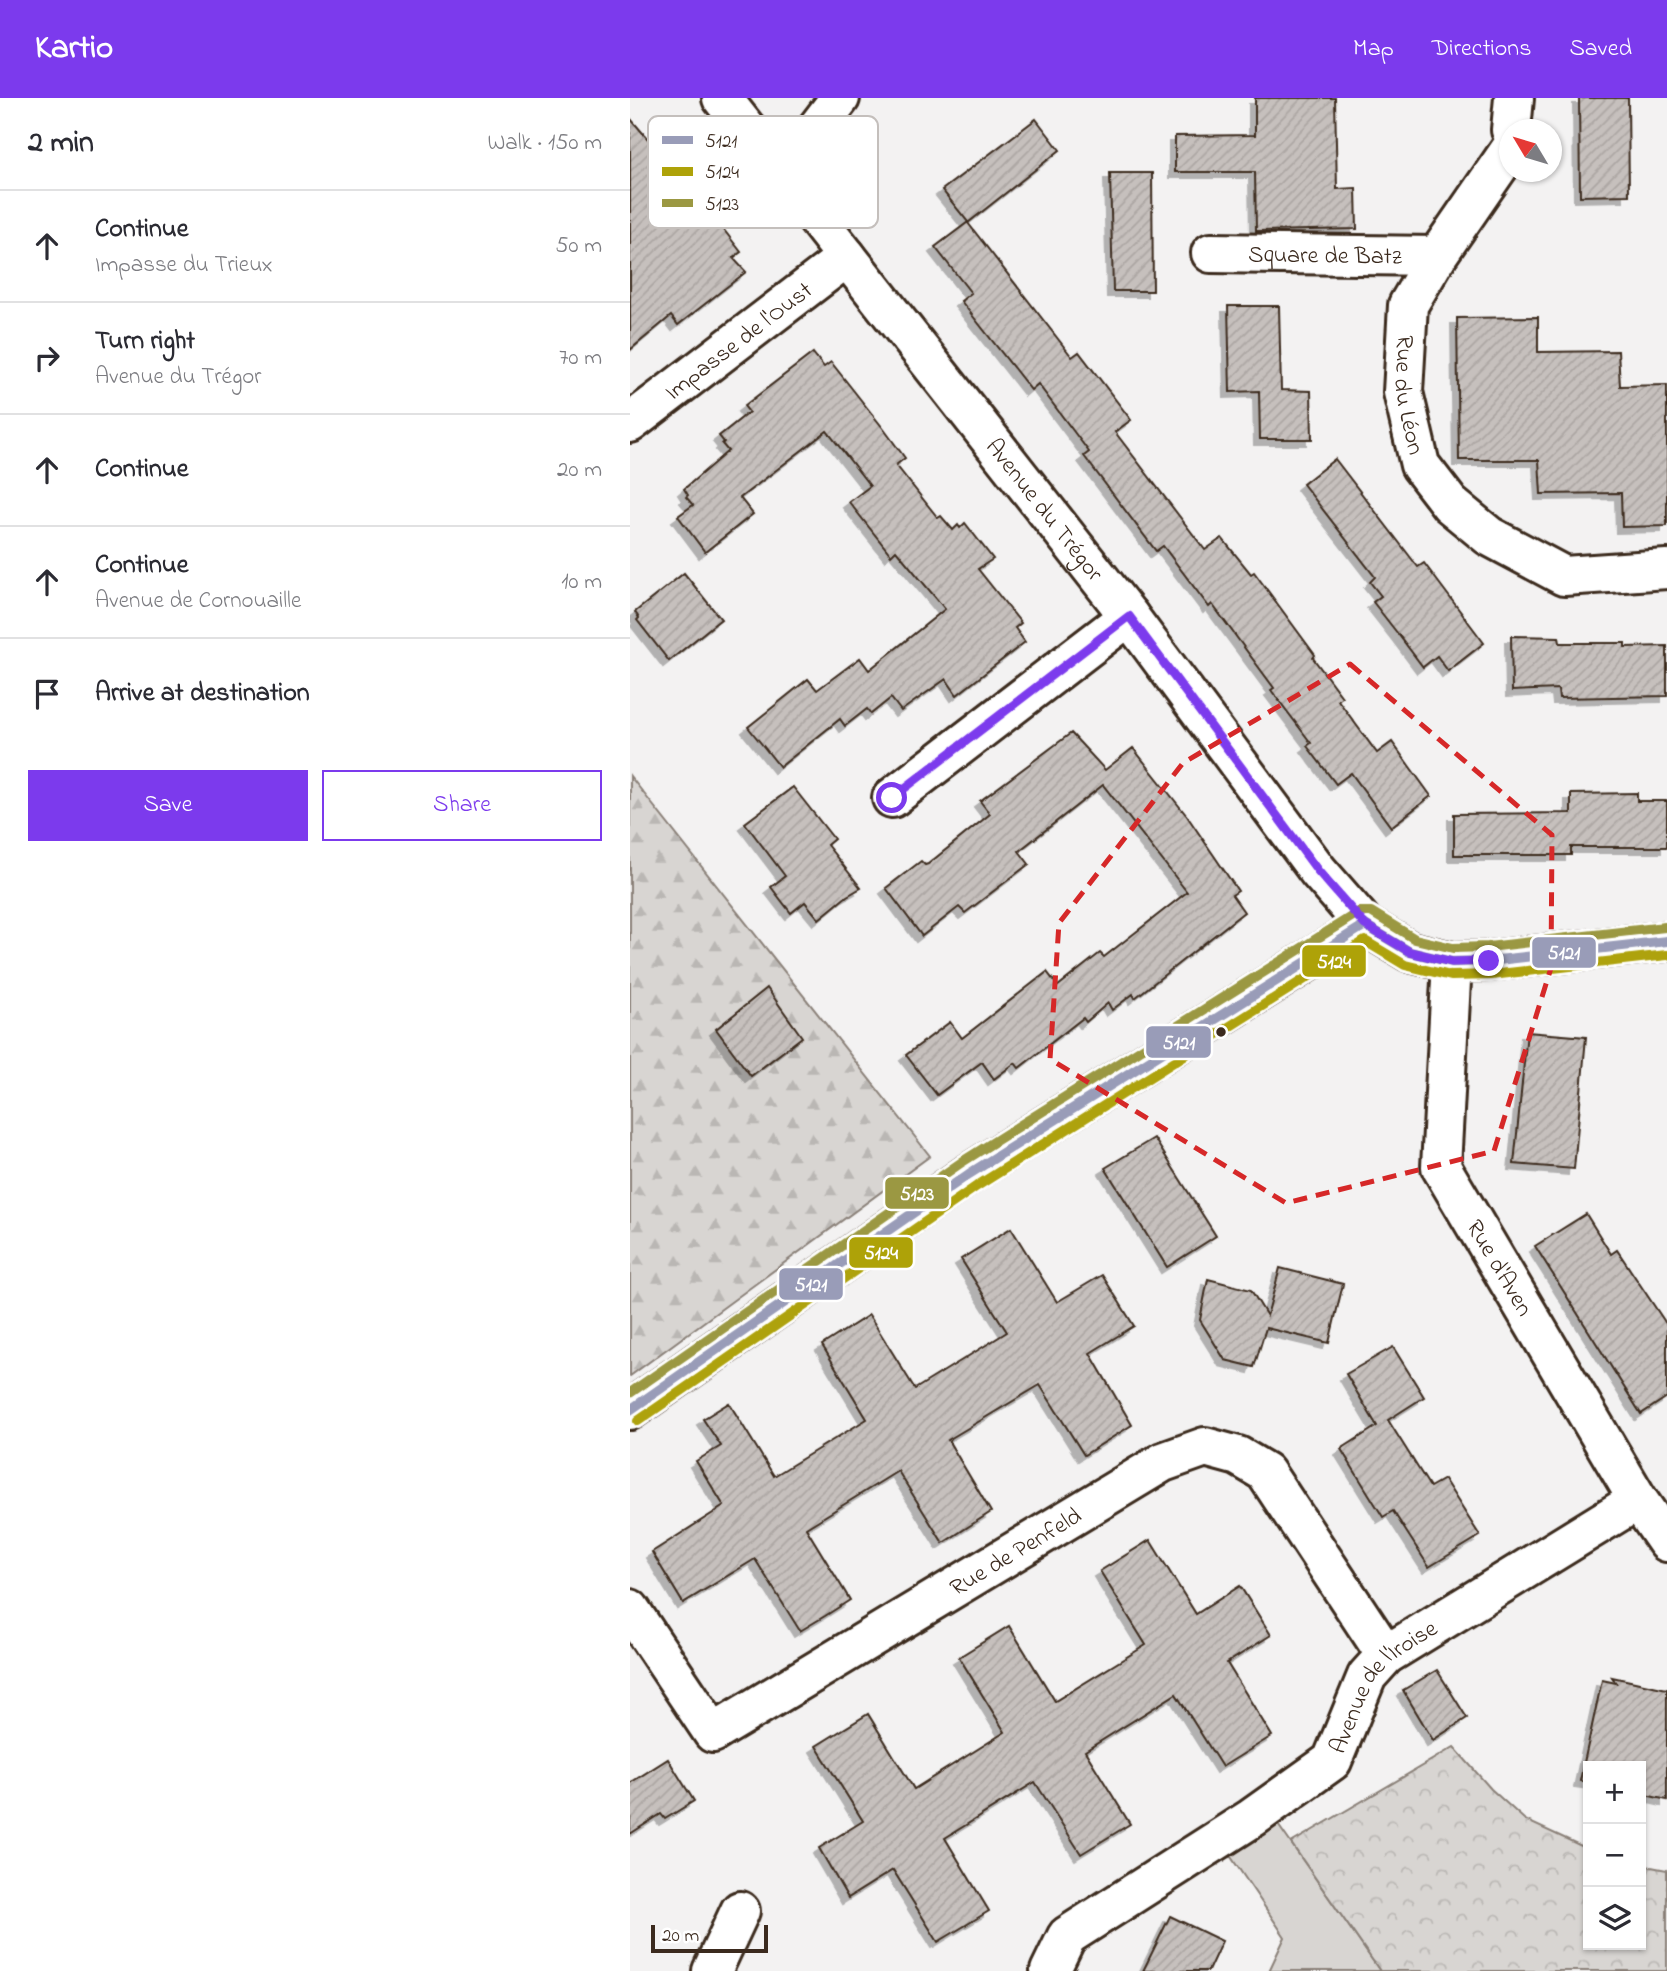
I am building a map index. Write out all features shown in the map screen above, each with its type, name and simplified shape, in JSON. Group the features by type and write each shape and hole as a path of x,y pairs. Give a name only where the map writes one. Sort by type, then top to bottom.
{"street":[{"name":"Avenue du Trégor","path":"722,98 736,116"},
{"path":"826,116 840,98"},
{"path":"1512,119 1514,98"},
{"name":"Rue du Léon","path":"1499,166 1437,256 1408,304 1403,392 1420,465 1450,504 1489,536 1564,576 1667,569"},
{"name":"Avenue du Trégor","path":"824,228 1129,616 1318,871 1365,925 1410,952 1452,962 1489,961 1667,941"},
{"name":"Square de Batz","path":"1211,253 1437,256"},
{"name":"Impasse de l'Oust","path":"630,423 847,257"},
{"path":"892,798 1129,616"},
{"path":"630,1410 969,1174 1365,925"},
{"name":"Rue d'Aven","path":"1452,962 1441,1167 1638,1500 1667,1542"},
{"name":"Rue de Penfeld","path":"630,1609 713,1733 1163,1462 1205,1447 1238,1456 1265,1472 1386,1655"},
{"name":"Avenue de l'Iroise","path":"1050,1971 1067,1936 1252,1818 1332,1761 1367,1676 1386,1655 1638,1500"},
{"path":"712,1971 740,1912"}],"highlighted area":[{"path":"1350,664 1552,835 1551,968 1494,1151 1286,1203 1050,1059 1059,923 1183,763"}],"green space":[{"path":"630,776 930,1156 630,1376"},
{"path":"1454,1747 1491,1789 1525,1820 1583,1847 1583,1950 1646,1950 1646,1866 1667,1870 1667,1971 1380,1971 1291,1843"},
{"path":"1274,1819 1380,1971 1269,1971 1285,1937 1225,1848"}],"building":[{"path":"1255,98 1335,98 1337,189 1356,188 1357,229 1256,231 1255,172 1175,172 1175,136 1255,135"},
{"path":"1579,98 1628,98 1629,195 1580,196"},
{"path":"630,118 648,139 648,228 722,228 741,252 733,258 746,272 678,325 671,316 630,350"},
{"path":"1036,119 1060,150 968,223 1072,357 1079,352 1131,420 1115,432 1205,550 1222,538 1251,574 1254,572 1315,655 1313,658 1342,697 1338,700 1377,753 1392,742 1431,796 1391,827 1351,773 1336,784 1307,746 1311,743 1271,690 1274,688 1212,604 1209,607 1163,546 1156,551 1084,456 1089,452 1038,384 1031,390 961,301 971,293 935,247 968,222 942,190"},
{"path":"1110,173 1152,173 1153,291 1113,291"},
{"path":"1228,306 1279,306 1281,390 1311,391 1312,439 1260,439 1259,391 1230,392"},
{"path":"1538,317 1538,352 1618,351 1620,386 1667,385 1667,526 1622,527 1621,493 1541,494 1539,460 1459,460 1457,318"},
{"path":"813,353 824,367 831,362 883,428 905,458 896,465 938,518 941,516 953,530 965,523 993,559 978,569 1021,623 1015,628 1025,642 957,695 946,679 901,711 891,698 871,714 867,709 845,726 840,719 780,767 748,727 808,679 817,690 860,658 869,670 945,609 896,550 891,555 849,502 870,486 827,431 740,498 753,514 705,552 678,516 693,505 686,497 688,495 684,489 728,451 719,436 749,412 744,406"},
{"path":"1335,459 1418,567 1424,563 1484,643 1448,671 1437,656 1423,667 1373,602 1381,596 1370,582 1375,577 1303,484"},
{"path":"684,573 721,619 669,661 637,620 639,618 635,612"},
{"path":"1511,636 1559,637 1560,643 1625,643 1625,647 1667,646 1667,696 1559,698 1558,689 1512,691"},
{"path":"1071,733 1105,770 1133,748 1187,816 1238,891 1232,895 1244,912 1135,998 1133,994 1112,1010 1108,1003 1086,1022 1083,1018 1019,1068 1015,1063 994,1079 982,1062 937,1095 906,1055 950,1022 962,1038 1047,972 1058,986 1100,953 1104,957 1187,892 1103,785 1019,851 1029,864 965,913 959,907 922,936 886,888 921,861 925,865 928,864 990,814 980,801"},
{"path":"793,787 834,839 827,845 861,888 819,919 805,902 791,913 771,887 785,876 745,823"},
{"path":"1637,793 1637,801 1667,801 1667,847 1571,847 1571,855 1454,855 1454,814 1571,813 1571,794"},
{"path":"767,988 802,1037 751,1076 716,1029"},
{"path":"1527,1032 1586,1037 1574,1169 1514,1164"},
{"path":"1154,1138 1216,1236 1167,1267 1105,1168"},
{"path":"1586,1214 1611,1254 1617,1250 1667,1325 1667,1397 1641,1414 1535,1246"},
{"path":"1011,1228 1057,1302 1102,1275 1134,1326 1090,1353 1132,1425 1084,1455 1040,1385 948,1440 991,1512 943,1543 898,1471 806,1528 850,1600 825,1616 800,1631 755,1559 683,1603 652,1552 724,1506 696,1461 721,1446 703,1419 729,1403 774,1476 867,1419 822,1345 869,1315 915,1389 962,1360 1007,1332 961,1259"},
{"path":"1280,1268 1343,1284 1329,1343 1266,1328 1254,1367 1225,1360 1200,1320 1208,1279 1251,1290 1267,1316"},
{"path":"1393,1347 1424,1397 1388,1420 1430,1487 1444,1479 1480,1536 1429,1567 1393,1511 1383,1517 1341,1449 1377,1426 1346,1374"},
{"path":"1150,1540 1196,1614 1240,1586 1271,1635 1227,1663 1272,1736 1222,1767 1176,1694 1085,1751 1130,1824 1081,1854 1035,1782 945,1838 989,1911 938,1942 893,1870 848,1898 819,1848 863,1821 816,1746 868,1714 914,1789 1005,1732 959,1657 1009,1626 1055,1701 1146,1645 1100,1571"},
{"path":"1437,1670 1467,1718 1433,1740 1403,1690"},
{"path":"1612,1677 1667,1689 1667,1800 1646,1795 1646,1761 1584,1761 1602,1680 1616,1683"},
{"path":"668,1759 694,1801 665,1819 661,1814 630,1834 630,1783"},
{"path":"1170,1916 1222,1941 1208,1971 1143,1971"}],"transit line":[{"name":"5123","path":"630,1393 962,1162 1359,912 1371,912 1415,939 1453,948 1488,947 1665,927"},
{"name":"5121","path":"1365,925 1410,952 1452,962 1489,961 1667,941"},
{"name":"5121","path":"630,1410 969,1174 1365,925"},
{"name":"5124","path":"638,1421 977,1186 1365,941 1405,965 1451,976 1491,975 1667,955"}],"route":[{"path":"892,798 1129,616 1318,871 1365,925 1410,952 1452,962 1489,961"}]}
